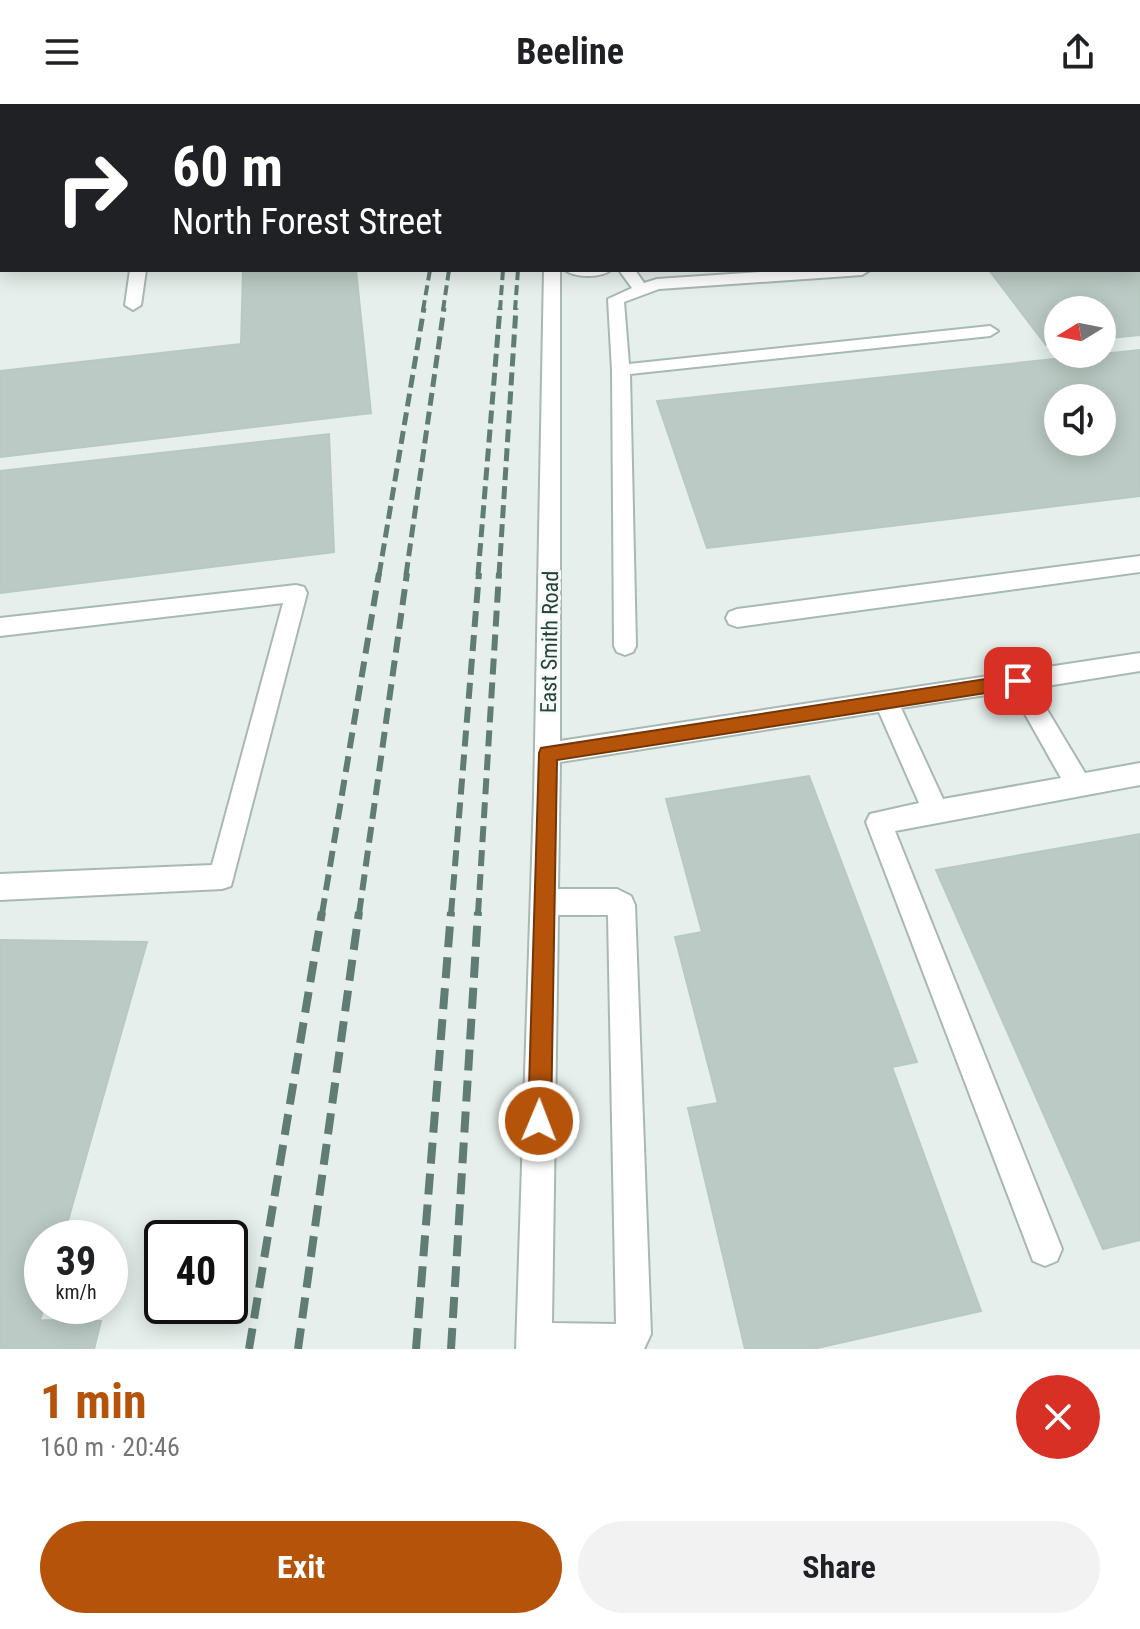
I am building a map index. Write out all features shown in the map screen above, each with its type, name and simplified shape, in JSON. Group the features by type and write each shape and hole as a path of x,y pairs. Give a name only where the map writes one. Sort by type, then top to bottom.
{"street":[{"path":"133,305 138,272"},
{"name":"East Smith Road","path":"534,1345 548,753 552,272"},
{"path":"628,272 642,291"},
{"path":"625,646 621,370 616,299 657,284 833,272"},
{"path":"621,370 990,331"},
{"path":"737,618 1140,564"},
{"path":"0,627 296,593 222,877 0,887"},
{"path":"548,753 1140,662"},
{"path":"1018,681 1079,786"},
{"path":"886,701 936,812"},
{"path":"1045,1249 879,822 1140,774"},
{"path":"534,1345 627,1342 634,1334 621,905 617,902 544,902"}],"building":[{"path":"243,272 356,272 371,413 0,457 0,371 241,344"},
{"path":"991,272 1139,272 1140,335 1116,338 1116,296 1044,296 1044,342"},
{"path":"1140,350 1140,496 707,548 657,401 1044,360 1044,368 1116,368 1116,353"},
{"path":"329,434 334,552 0,593 0,471"},
{"path":"809,776 917,1062 892,1067 981,1311 813,1349 745,1349 688,1108 718,1103 675,937 702,932 666,799"},
{"path":"1140,834 1140,1240 1103,1249 936,870"},
{"path":"0,940 147,942 68,1220 24,1220 24,1324 100,1324 94,1349 0,1349"}],"railway":[{"path":"423,310 430,272"},
{"path":"443,310 449,272"},
{"path":"500,310 503,272"},
{"path":"515,310 518,272"},
{"path":"379,575 424,308"},
{"path":"406,575 444,308"},
{"path":"478,575 500,308"},
{"path":"499,575 516,308"},
{"path":"322,914 379,573"},
{"path":"359,914 407,573"},
{"path":"451,914 479,573"},
{"path":"478,914 499,573"},
{"path":"249,1349 322,912"},
{"path":"298,1349 359,912"},
{"path":"416,1349 451,912"},
{"path":"451,1349 478,912"}],"route":[{"path":"539,1121 548,753 1018,681"}]}
